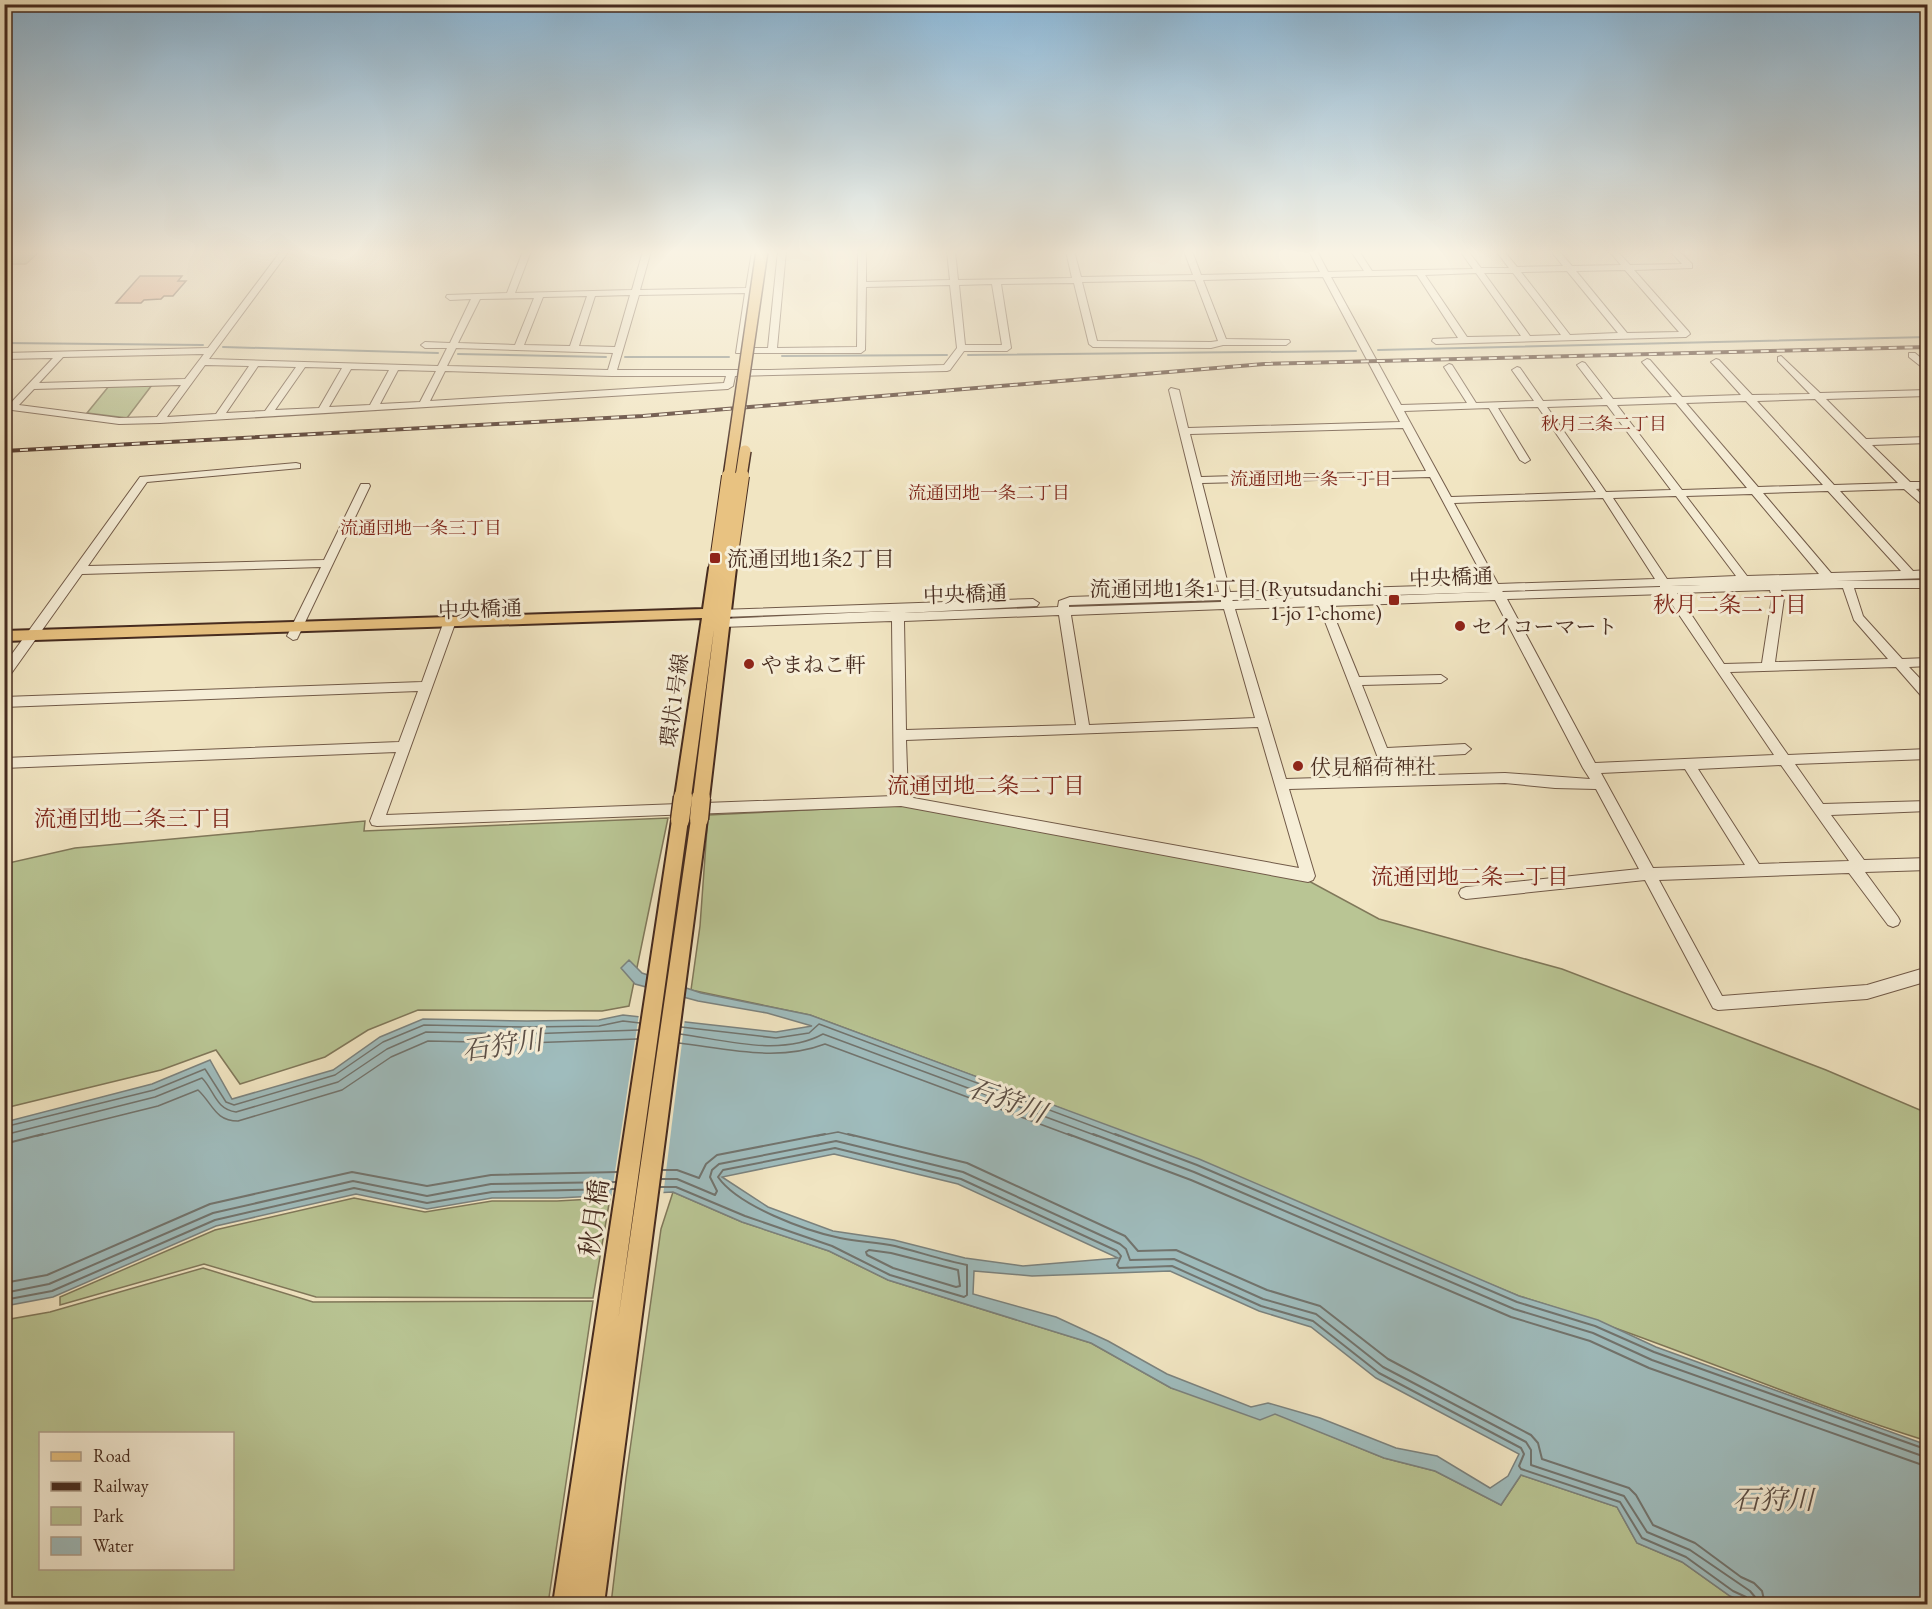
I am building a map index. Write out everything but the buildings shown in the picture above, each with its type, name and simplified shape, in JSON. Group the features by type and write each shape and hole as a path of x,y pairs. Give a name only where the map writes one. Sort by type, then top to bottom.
{"main road":[{"path":"722,568 753,326"},
{"path":"722,568 760,326"},
{"name":"環状1号線","path":"688,829 683,797 722,568"},
{"name":"環状1号線","path":"688,829 701,798 715,619"},
{"name":"中央橋通","path":"4,636 30,640 715,619"},
{"name":"中央橋通","path":"4,646 30,640"},
{"path":"591,1605 688,829"},
{"name":"秋月橋","path":"566,1605 688,829"}],"street":[{"path":"160,420 229,326"},
{"path":"424,404 462,326"},
{"path":"518,348 527,326"},
{"path":"573,350 581,326"},
{"path":"612,373 625,326"},
{"path":"743,326 739,351 861,350 861,326"},
{"path":"772,351 774,326"},
{"path":"202,362 612,373 947,368 961,348 959,326"},
{"path":"961,348 1007,348 1003,326"},
{"path":"1088,326 1093,344 1210,345 1223,342 1286,342"},
{"path":"1217,326 1223,342"},
{"path":"1354,326 1718,1003 1867,992 1928,974"},
{"path":"1455,326 1464,340"},
{"path":"1518,326 1527,338"},
{"path":"1559,326 1567,337"},
{"path":"1617,326 1625,336"},
{"path":"1436,341 1686,334 1679,326"},
{"path":"425,345 618,350"},
{"path":"4,356 210,351"},
{"path":"60,355 12,407 119,421 160,420 728,386 731,373"},
{"path":"1912,355 1928,369"},
{"path":"1781,359 1928,507"},
{"path":"1647,362 1837,581 1858,617 1928,696"},
{"path":"1716,362 1909,573"},
{"path":"219,416 255,364"},
{"path":"268,414 302,365"},
{"path":"1582,365 1743,578"},
{"path":"322,411 348,366"},
{"path":"1449,367 1473,406"},
{"path":"373,408 395,368"},
{"path":"1517,370 1605,495 1893,921"},
{"path":"31,386 188,382"},
{"path":"448,626 377,821 901,801 1308,876 1227,601 1174,390"},
{"path":"1398,408 1928,393"},
{"path":"1492,406 1525,460"},
{"path":"1183,431 1407,425"},
{"path":"1862,442 1928,440"},
{"path":"4,675 144,479 296,466"},
{"path":"1196,480 1433,474"},
{"path":"1448,500 1928,485"},
{"path":"295,631 365,486"},
{"path":"80,570 328,563"},
{"name":"中央橋通","path":"715,619 1665,586 1775,587 1909,573 1928,574"},
{"name":"中央橋通","path":"1665,586 1743,578 1928,584"},
{"path":"1768,666 1778,598 1775,587"},
{"path":"1322,597 1394,782"},
{"path":"1064,606 1083,730"},
{"path":"898,612 901,801"},
{"path":"1723,668 1928,662"},
{"path":"1356,681 1441,679"},
{"path":"4,702 426,686"},
{"path":"900,735 1262,722"},
{"path":"4,762 405,747"},
{"path":"1383,753 1465,749"},
{"path":"1590,768 1928,753"},
{"path":"1688,763 1755,871"},
{"path":"1281,784 1505,778 1555,783 1600,784"},
{"path":"1819,810 1928,806"},
{"path":"1466,893 1649,874 1928,864"}],"green space":[{"path":"152,385 127,418 87,413 109,386"},
{"path":"904,805 1307,880 1379,919 1562,969 1826,1070 1927,1113 1927,1441 1824,1406 1622,1330 1519,1296 1060,1108 810,1015 691,990 700,926 708,815"},
{"path":"668,818 629,1006 602,1011 418,1010 368,1030 325,1057 240,1084 216,1050 161,1070 5,1108 4,864 75,848 365,821 364,831"},
{"path":"673,1192 742,1222 829,1251 888,1280 1091,1343 1171,1388 1275,1413 1384,1458 1435,1471 1501,1505 1521,1475 1617,1507 1637,1543 1682,1562 1730,1596 1748,1604 611,1604 661,1229"},
{"path":"354,1198 425,1212 492,1201 610,1198 593,1298 316,1297 204,1264 60,1305 60,1297 215,1230"},
{"path":"203,1268 313,1302 593,1301 548,1604 5,1604 5,1320 50,1312"}],"water":[{"name":"石狩川","path":"629,960 642,973 701,993 810,1015 1199,1159 1519,1296 1598,1320 1656,1347 1927,1445 1927,1604 1748,1604 1730,1596 1682,1562 1637,1543 1617,1507 1521,1475 1501,1505 1435,1471 1384,1458 1275,1414 1260,1420 1171,1388 1091,1343 888,1280 829,1251 742,1222 673,1192 558,1198 492,1198 427,1209 356,1194 216,1226 53,1297 5,1306 5,1122 152,1084 210,1060 232,1099 333,1070 380,1037 423,1019 599,1020 623,1015 776,1032 812,1026 767,1013 698,1001 635,984 621,968","holes":["834,1154 958,1184 1118,1258 1023,1266 965,1258 894,1240 833,1231 768,1207 722,1177","974,1271 1032,1276 1170,1271 1259,1311 1311,1327 1376,1378 1519,1454 1508,1476 1490,1488 1437,1456 1396,1448 1320,1418 1268,1403 1251,1407 1167,1374 1108,1341 1056,1317 973,1294"]}],"pier":[{"path":"639,1014 685,1018 663,1196 611,1198"}],"waterway":[{"path":"1378,350 1928,337"},
{"path":"4,343 203,345"},
{"path":"223,347 438,353"},
{"path":"968,355 1356,351"},
{"path":"458,354 606,357"},
{"path":"782,356 947,355"},
{"path":"625,357 729,357"}],"railway":[{"path":"4,451 643,416 1264,364 1928,347"}],"place":[{"name":"流通団地1条2丁目","path":"715,558"},
{"name":"流通団地1条1丁目 (Ryutsudanchi 1-jo 1-chome)","path":"1394,600"},
{"name":"セイコーマート","path":"1460,626"},
{"name":"やまねこ軒","path":"749,664"},
{"name":"伏見稲荷神社","path":"1298,766"}],"district":[{"name":"秋月三条二丁目","path":"1604,423"},
{"name":"流通団地一条一丁目","path":"1311,478"},
{"name":"流通団地一条二丁目","path":"989,492"},
{"name":"流通団地一条三丁目","path":"421,527"},
{"name":"秋月二条二丁目","path":"1730,604"},
{"name":"流通団地二条二丁目","path":"986,785"},
{"name":"流通団地二条三丁目","path":"133,818"},
{"name":"流通団地二条一丁目","path":"1470,876"}]}
